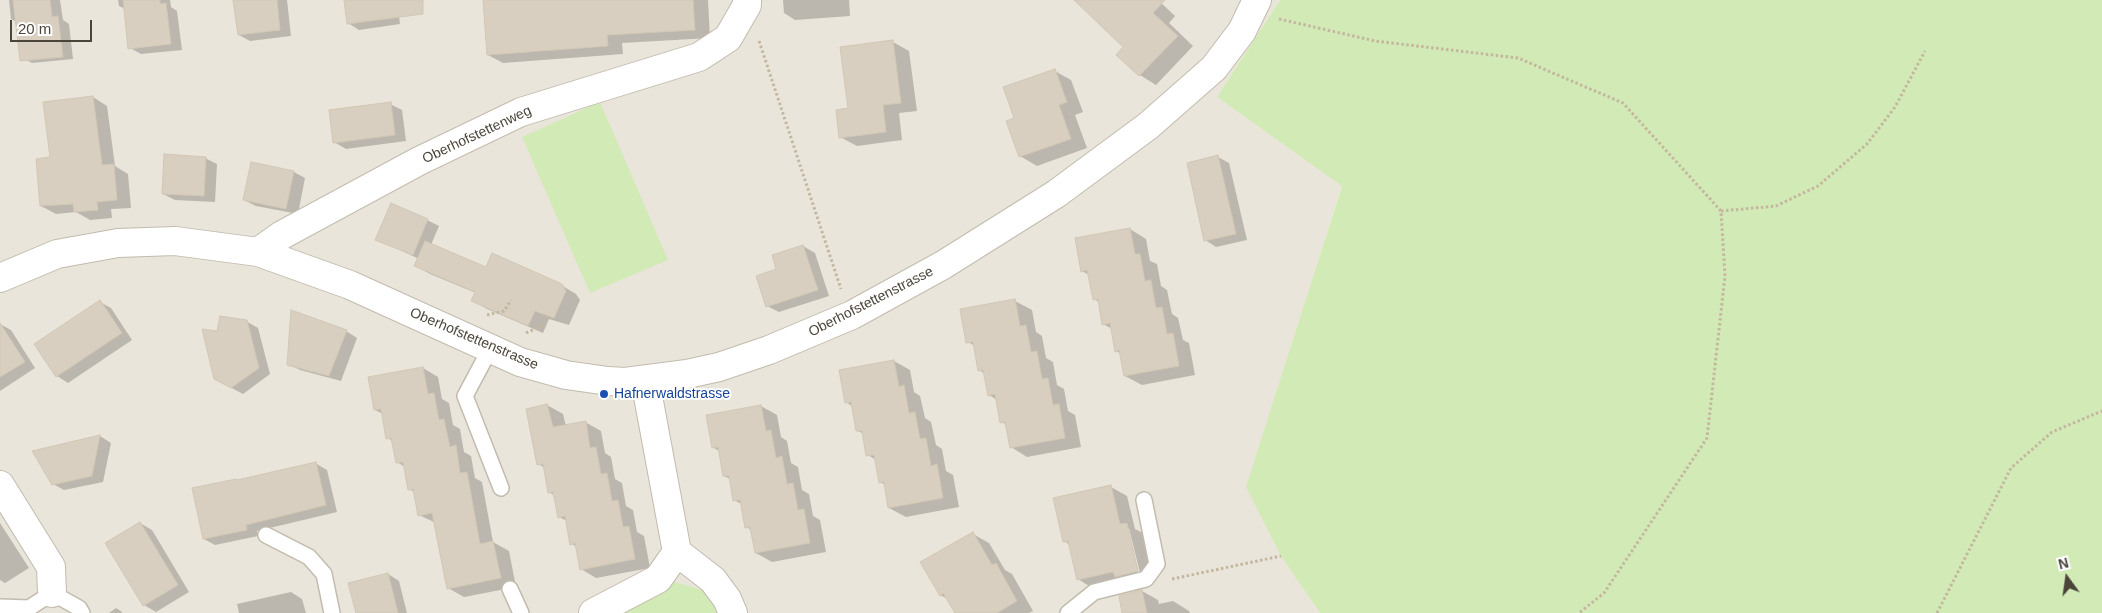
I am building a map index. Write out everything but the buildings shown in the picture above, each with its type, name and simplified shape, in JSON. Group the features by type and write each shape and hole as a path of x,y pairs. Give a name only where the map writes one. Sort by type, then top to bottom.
{"street":[{"name":"Oberhofstettenweg","path":"258,252 282,235 419,161 521,112 699,57 728,38 747,3"},
{"name":"Oberhofstettenstrasse","path":"0,278 57,254 118,243 175,241 258,252 350,285 520,362 566,375 608,381 645,380 719,367 769,350 852,315 943,265 1048,199 1148,126 1214,68 1242,31 1254,6"},
{"path":"645,380 677,552 713,580 727,599 733,613"},
{"path":"0,485 51,567 52,593"},
{"path":"593,613 658,579 677,552"}],"lane":[{"path":"490,349 464,396 501,488"},
{"path":"1068,613 1094,592 1146,579 1157,564 1144,500"},
{"path":"266,535 310,558 324,574 332,613"},
{"path":"510,589 521,613"},
{"path":"0,607 29,608 52,593 79,608 82,613"}],"path":[{"path":"747,3 846,302 852,315"},
{"path":"1254,6 1375,41 1518,58 1623,103 1721,211 1725,276 1707,438 1604,593 1579,613"},
{"path":"1721,211 1776,206 1818,186 1867,144 1895,107 1925,51"},
{"path":"487,315 504,311 511,300"},
{"path":"524,334 543,325 549,316"},
{"path":"1937,613 2011,468 2052,432 2102,411"},
{"path":"1146,579 1177,580 1220,568 1281,556"}],"shaded area":[{"path":"0,0 1280,0 1217,97 1342,185 1247,487 1281,555 1320,613 0,613"}],"green space":[{"path":"1280,0 2102,0 2102,613 1320,613 1281,556 1246,487 1342,186 1217,97"},
{"path":"600,102 668,260 590,293 522,137"},
{"path":"675,582 712,593 723,613 620,613 626,607"}],"place":[{"name":"Hafnerwaldstrasse","path":"604,394"}]}
